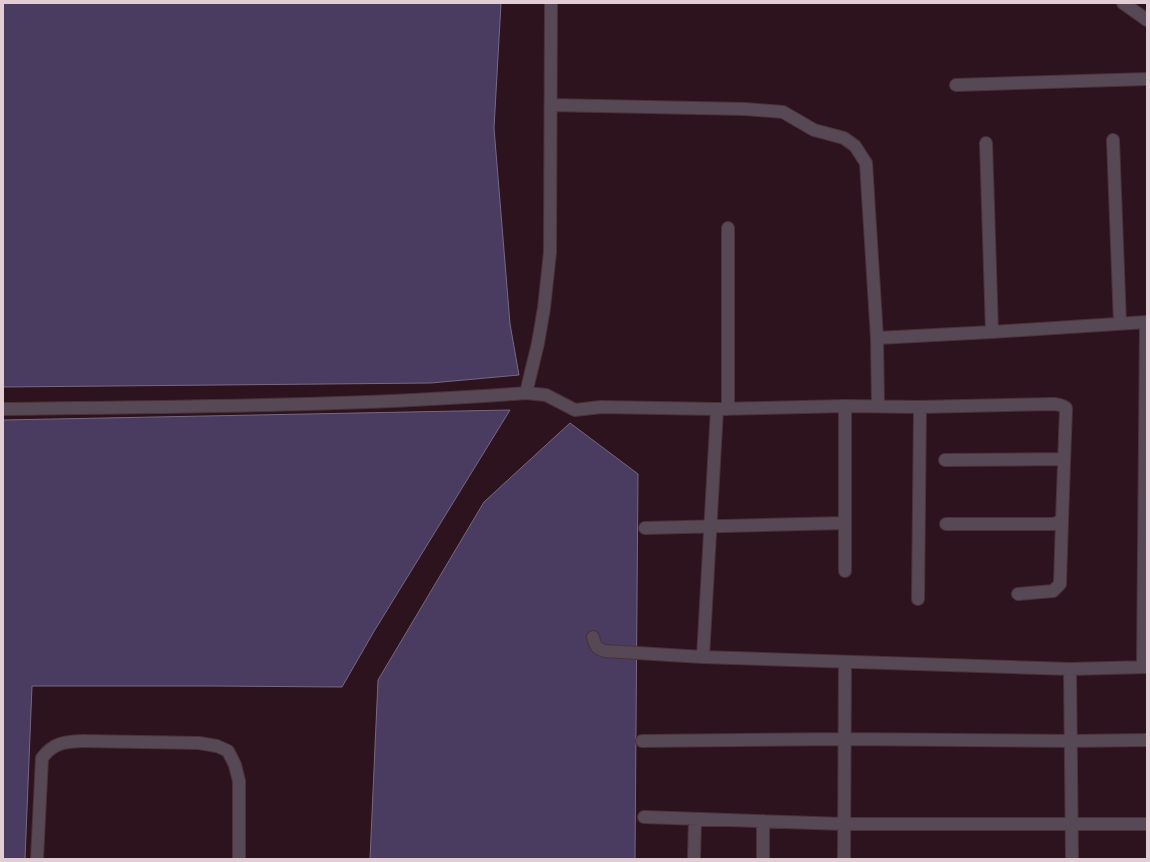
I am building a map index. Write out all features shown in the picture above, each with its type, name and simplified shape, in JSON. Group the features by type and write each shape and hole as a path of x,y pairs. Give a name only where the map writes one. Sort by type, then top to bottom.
{"street":[{"path":"526,393 538,343 544,308 550,252 551,3"},
{"path":"1123,3 1147,20"},
{"path":"956,84 1147,79"},
{"path":"551,105 745,109 783,112 814,130 844,138 856,146 866,163 877,338 878,406"},
{"path":"1113,140 1120,324"},
{"path":"986,143 992,332"},
{"path":"703,657 711,526 722,409 728,228"},
{"path":"594,637 595,645 598,649 605,651 703,657 1070,669 1145,667 1147,322 877,338"},
{"path":"3,409 240,406 401,401 526,393 546,395 575,410 601,407 722,409 845,406 920,407 1062,405 1066,408 1060,584 1053,591 1018,594"},
{"path":"845,406 845,571"},
{"path":"918,600 920,407"},
{"path":"944,460 1064,459"},
{"path":"946,524 1054,524 1062,520"},
{"path":"645,528 845,523"},
{"path":"844,859 845,662"},
{"path":"1070,669 1072,859"},
{"path":"642,741 845,739 1071,741 1147,740"},
{"path":"37,859 42,758 47,751 55,745 66,742 84,741 199,743 217,746 228,751 235,765 239,781 239,859"},
{"path":"644,817 844,824 1147,824"},
{"path":"694,859 695,818"},
{"path":"763,821 763,859"}],"shaded area":[{"path":"3,3 501,3 494,128 510,324 519,375 431,383 3,387"},
{"path":"510,410 373,633 342,687 32,686 25,859 3,859 3,420"},
{"path":"570,423 638,474 635,859 370,859 378,680 484,502"}]}
